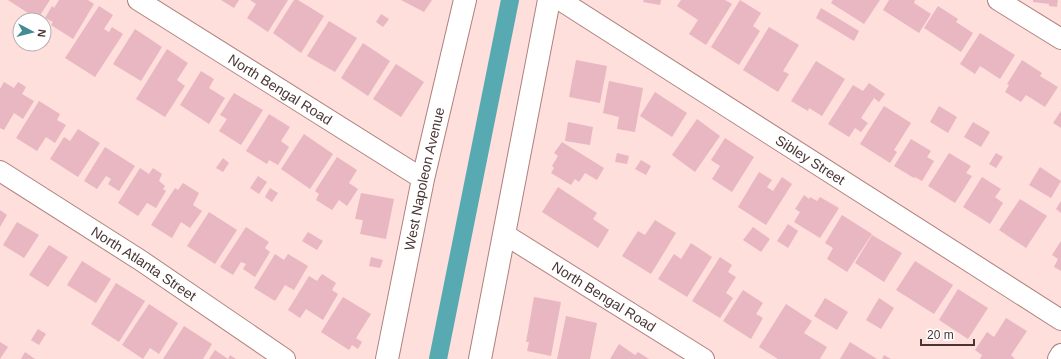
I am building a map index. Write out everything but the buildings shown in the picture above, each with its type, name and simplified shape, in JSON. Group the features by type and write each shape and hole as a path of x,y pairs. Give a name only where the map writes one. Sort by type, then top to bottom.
{"main road":[{"name":"West Napoleon Avenue","path":"387,359 423,179 465,0"},
{"path":"480,359 549,0"}],"street":[{"name":"North Bengal Road","path":"138,0 423,179"},
{"name":"Sibley Street","path":"560,0 1061,320"},
{"path":"998,0 1061,39"},
{"name":"North Atlanta Street","path":"0,171 140,260 285,359"},
{"name":"North Bengal Road","path":"504,234 704,359"},
{"path":"1058,359 1061,354"}],"waterway":[{"path":"438,359 510,0"}]}
